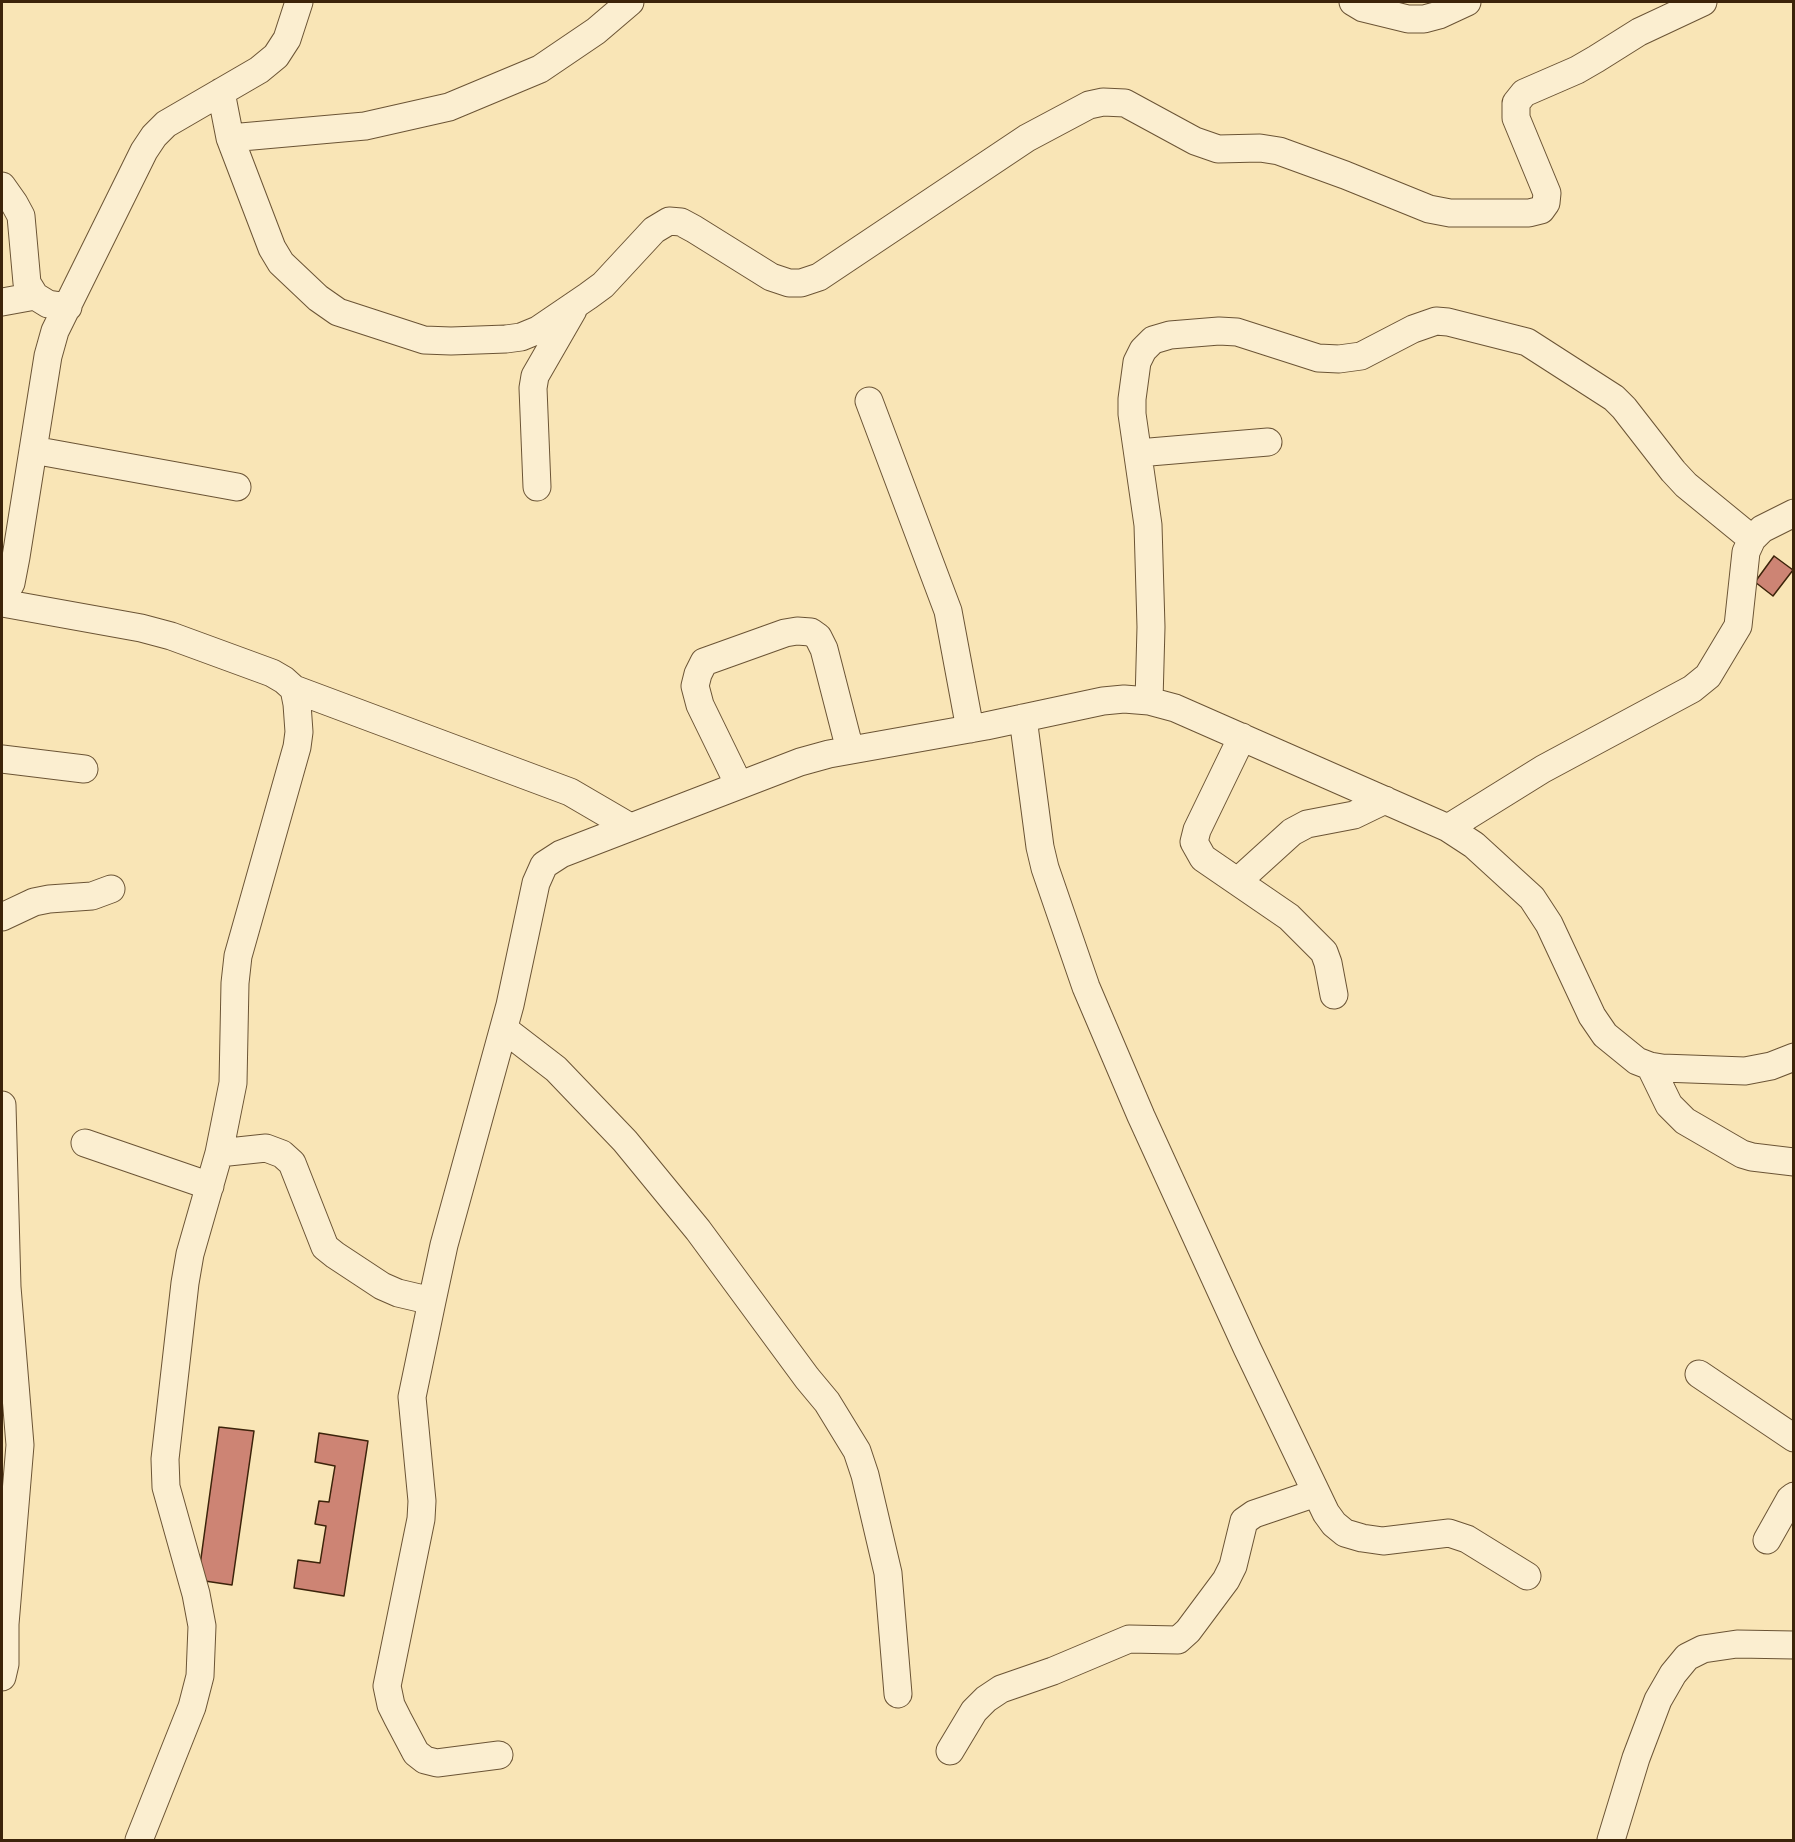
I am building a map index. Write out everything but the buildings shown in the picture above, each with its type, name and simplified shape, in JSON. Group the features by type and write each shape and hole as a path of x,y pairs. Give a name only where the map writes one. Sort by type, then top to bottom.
{"street":[{"path":"299,2 287,39 276,56 259,70 166,124 144,151 55,331 48,356 11,583 2,601 171,636 272,673 294,689 570,792 630,827"},
{"path":"230,138 365,126 448,106 540,69 596,31 630,2"},
{"path":"1353,2 1363,8 1408,19 1424,19 1439,15 1467,2"},
{"path":"221,92 230,138 272,248 281,263 318,298 338,312 424,340 451,341 521,337 538,330 603,285 654,230 669,221 681,222 694,229 771,277 801,284 819,277 1027,138 1089,105 1103,102 1125,102 1195,141 1218,149 1260,148 1279,151 1429,209 1450,213 1529,213 1541,210 1546,203 1547,193 1516,118 1516,102 1524,93 1577,70 1639,32 1703,2"},
{"path":"2,186 21,216 27,283 35,296 48,304 68,307"},
{"path":"2,302 35,296"},
{"path":"537,487 533,388 535,376 576,303"},
{"path":"1149,701 1151,627 1148,525 1132,414 1132,399 1137,362 1143,350 1153,340 1170,335 1219,331 1237,332 1318,358 1339,359 1361,356 1426,323 1436,321 1527,342 1614,398 1672,471 1752,539"},
{"path":"521,337 540,364"},
{"path":"868,401 948,611 970,729"},
{"path":"1138,453 1268,442"},
{"path":"33,450 237,487"},
{"path":"1448,828 1542,769 1692,689 1708,676 1738,626 1746,552 1752,539 1762,530 1794,513"},
{"path":"739,785 700,705 695,686 698,674 704,662 785,633 797,630 811,632 818,638 824,649 850,750"},
{"path":"139,1840 192,1707 200,1676 202,1626 196,1593 166,1487 165,1459 190,1254 219,1153 233,1083 235,983 238,956 297,747 298,722 294,689"},
{"path":"499,1755 437,1763 425,1760 416,1753 398,1719 391,1705 387,1686 421,1519 422,1501 412,1397 432,1301 444,1245 504,1029 536,883 544,865 561,854 800,762 850,750 970,729 1104,701 1124,699 1149,701 1175,708 1385,800 1448,828 1474,844 1532,897 1549,924 1592,1016 1605,1035 1637,1061 1650,1066 1745,1071 1771,1066 1794,1057"},
{"path":"1023,718 1040,847 1045,868 1086,987 1141,1116 1237,1327 1326,1513 1345,1533 1362,1538 1383,1541 1449,1533 1467,1539 1527,1576"},
{"path":"1242,738 1197,830 1194,842 1203,858 1289,917 1324,952 1329,963 1334,995"},
{"path":"2,759 84,769"},
{"path":"1238,881 1292,832 1307,824 1353,815 1385,800"},
{"path":"2,917 34,902 49,898 92,896 111,889"},
{"path":"504,1029 556,1069 625,1141 698,1230 827,1402 839,1422 856,1451 865,1475 888,1573 898,1694"},
{"path":"1650,1066 1669,1105 1685,1121 1742,1154 1794,1162"},
{"path":"2,1105 7,1287 20,1445 5,1624 5,1664 2,1677"},
{"path":"85,1143 210,1186"},
{"path":"219,1153 266,1148 282,1154 292,1163 326,1246 382,1286 398,1293 432,1301"},
{"path":"1700,1374 1794,1438"},
{"path":"950,1751 974,1711 1001,1689 1130,1640 1178,1640 1188,1631 1226,1580 1233,1566 1244,1521 1254,1514 1316,1493"},
{"path":"1767,1540 1790,1499 1794,1496"},
{"path":"1611,1840 1636,1758 1658,1700 1673,1674 1687,1657 1702,1649 1737,1644 1794,1645"}]}
